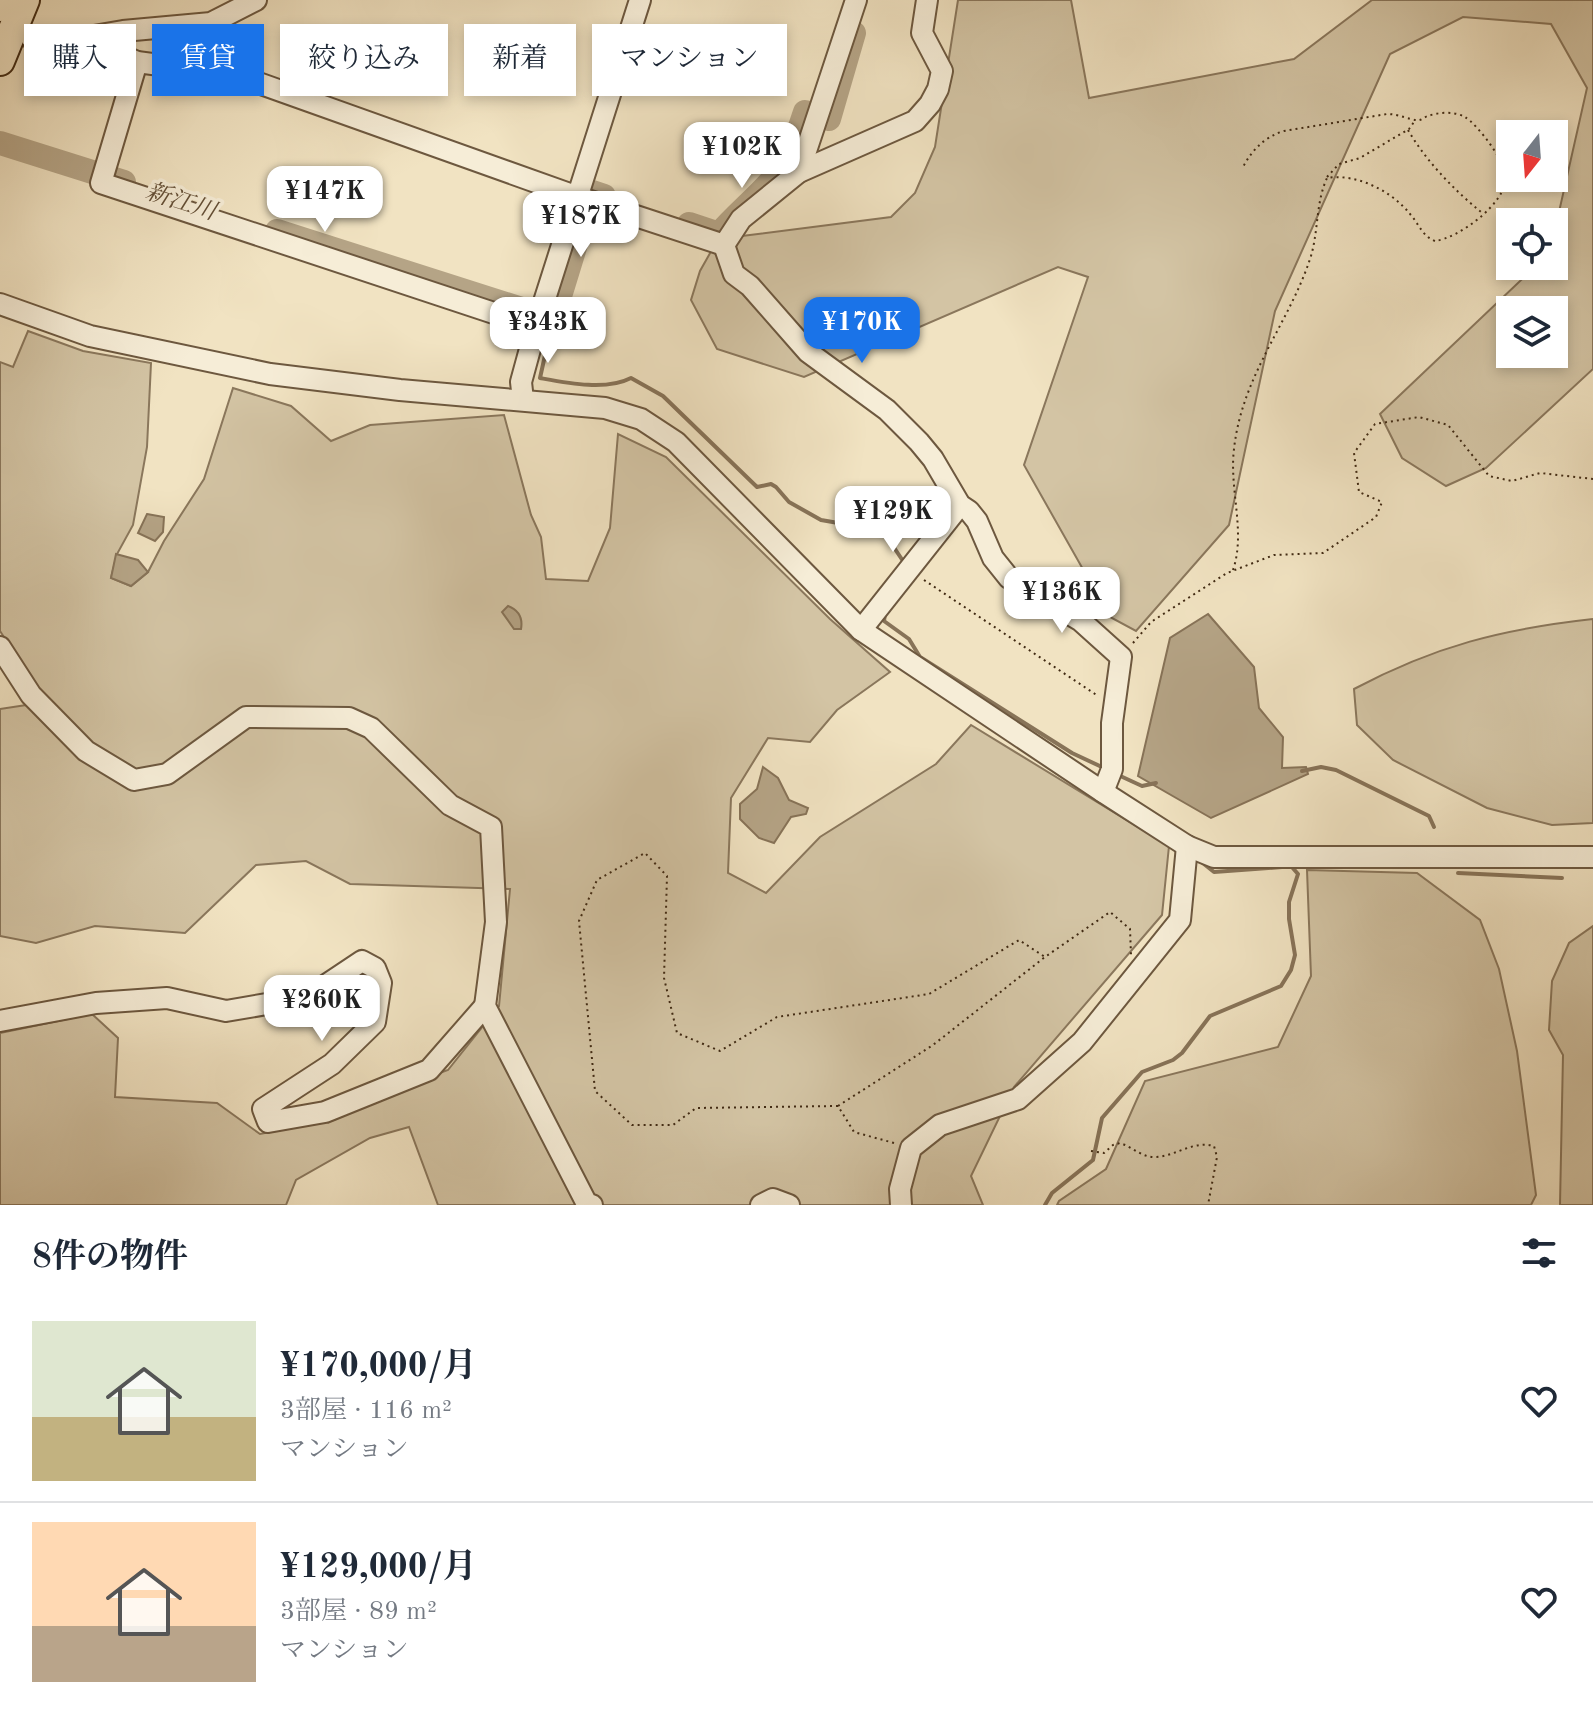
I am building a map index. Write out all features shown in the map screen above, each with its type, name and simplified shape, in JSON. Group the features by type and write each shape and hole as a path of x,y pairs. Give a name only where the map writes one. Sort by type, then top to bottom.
{"highway":[{"path":"0,7 3,0"},
{"path":"0,61 25,0"}],"street":[{"path":"136,30 211,23 256,0"},
{"path":"523,400 521,382 538,320 584,199 640,0"},
{"path":"799,172 856,0"},
{"path":"724,245 741,219 799,172 915,121 930,104 942,71 922,33 927,0"},
{"path":"538,320 103,174 137,62 236,75 584,199 724,245"},
{"path":"724,245 734,274 750,286 808,352 887,410 919,442 933,459 960,505 977,521 993,558 1009,578 1081,621 1121,657 1112,723 1112,769 1103,792"},
{"path":"0,304 90,336 270,374 605,408 641,419 660,429 697,464 861,630 1103,792 1187,846 1214,857 1593,857"},
{"path":"861,630 960,505"},
{"path":"0,647 31,695 86,751 134,780 167,774 246,717 349,718 371,728 450,805 491,827 496,922 485,1006 429,1070 325,1112 268,1122 263,1109 332,1064 375,1022 381,983 375,968 362,961 308,997 226,1011 167,998 96,1003 0,1021"},
{"path":"901,1205 900,1189 911,1148 940,1125 1018,1099 1082,1042 1180,920 1187,846"},
{"path":"485,1006 587,1204 592,1205"},
{"path":"761,1205 773,1199 789,1205"}],"path":[{"path":"1233,570 1239,549 1232,469 1239,423 1263,355 1310,258 1327,178 1330,170 1360,158 1408,130 1416,121 1432,114 1445,113 1464,117 1473,124 1504,166 1506,181 1496,200 1464,230 1435,241 1423,234 1407,209 1371,184 1342,176 1327,178"},
{"path":"1242,169 1259,144 1275,134 1387,114 1400,114 1416,121"},
{"path":"1408,130 1415,143 1451,185 1483,213"},
{"path":"1121,657 1151,622 1233,570 1274,555 1323,553 1376,517 1382,502 1359,492 1354,453 1375,424 1419,417 1448,425 1489,476 1512,481 1540,473 1593,479"},
{"path":"909,569 1088,690 1114,702"},
{"path":"1045,957 1019,940 929,994 777,1017 720,1051 677,1033 664,978 667,876 645,853 597,880 579,921 595,1091 632,1125 673,1125 696,1108 838,1106 933,1045 1045,957 1110,912 1130,929 1132,980"},
{"path":"838,1106 854,1132 911,1148"},
{"path":"1091,1151 1104,1153 1120,1143 1146,1156 1157,1157 1205,1144 1214,1146 1217,1157 1208,1205"}],"shaded area":[{"path":"958,0 1071,0 1089,98 1294,59 1372,0 1593,0 1593,369 1486,468 1446,486 1402,458 1380,414 1496,304 1496,368 1568,368 1568,296 1504,296 1521,280 1568,280 1568,208 1560,208 1563,192 1568,192 1568,172 1587,88 1551,24 1463,17 1390,54 1275,311 1229,525 1136,631 1110,617 1024,465 1088,277 1058,267 804,377 717,349 691,300 700,271 718,239 891,217 915,193 935,147"},
{"path":"28,331 83,351 151,363 147,447 133,525 117,554 111,578 131,586 148,572 204,479 233,388 291,406 331,441 370,425 504,415 531,515 541,537 546,579 588,581 610,528 618,434 666,457 830,619 890,672 837,710 810,742 768,738 731,798 728,873 766,893 820,837 936,764 971,725 1169,846 1162,915 1014,1087 971,1176 983,1205 438,1205 409,1127 370,1138 296,1180 286,1205 0,1205 0,1033 92,1014 118,1038 115,1097 217,1103 260,1134 334,1120 397,1089 448,1070 499,1006 510,889 350,884 306,861 256,865 185,933 95,926 36,943 0,936 0,709 46,702 0,631 0,362 13,367"},
{"path":"147,514 164,517 163,532 155,541 138,533"},
{"path":"116,554 138,560 148,572 131,586 111,578"},
{"path":"508,606 519,615 521,629 514,629 502,612"},
{"path":"1208,614 1254,667 1259,708 1283,737 1282,768 1306,767 1308,774 1211,818 1138,776 1170,638"},
{"path":"1593,619 1593,823 1552,825 1487,808 1393,760 1357,725 1354,689 1384,674 1441,651 1499,634"},
{"path":"763,767 778,778 789,800 808,808 806,814 791,817 774,843 759,838 740,819 740,804 757,789"},
{"path":"1307,870 1417,873 1480,920 1499,969 1517,1051 1536,1195 1531,1205 1057,1205 1106,1169 1145,1081 1278,1047 1311,976"},
{"path":"1593,926 1593,1205 1560,1205 1563,1055 1549,1030 1552,981 1569,943"}],"waterway":[{"name":"新江川","path":"689,224 719,234 784,165 805,112 829,119 854,33"},
{"name":"新江川","path":"0,143 124,182"},
{"name":"新江川","path":"277,231 553,319 592,192 604,196"},
{"path":"553,319 540,378 598,385 631,378 663,396 757,487 771,484 789,502 821,520 873,529 887,537 905,564"},
{"path":"885,614 884,621 909,639 920,657 1072,753 1104,768"},
{"path":"1302,771 1321,767 1336,770 1429,816 1434,827"},
{"path":"1116,774 1142,786 1156,783"},
{"path":"1199,860 1214,872 1282,867"},
{"path":"1045,1205 1052,1193 1093,1160 1102,1118 1142,1072 1173,1060 1182,1053 1210,1016 1281,986 1291,970 1295,955 1289,902 1298,874 1291,866"},
{"path":"1458,873 1562,878"}]}
